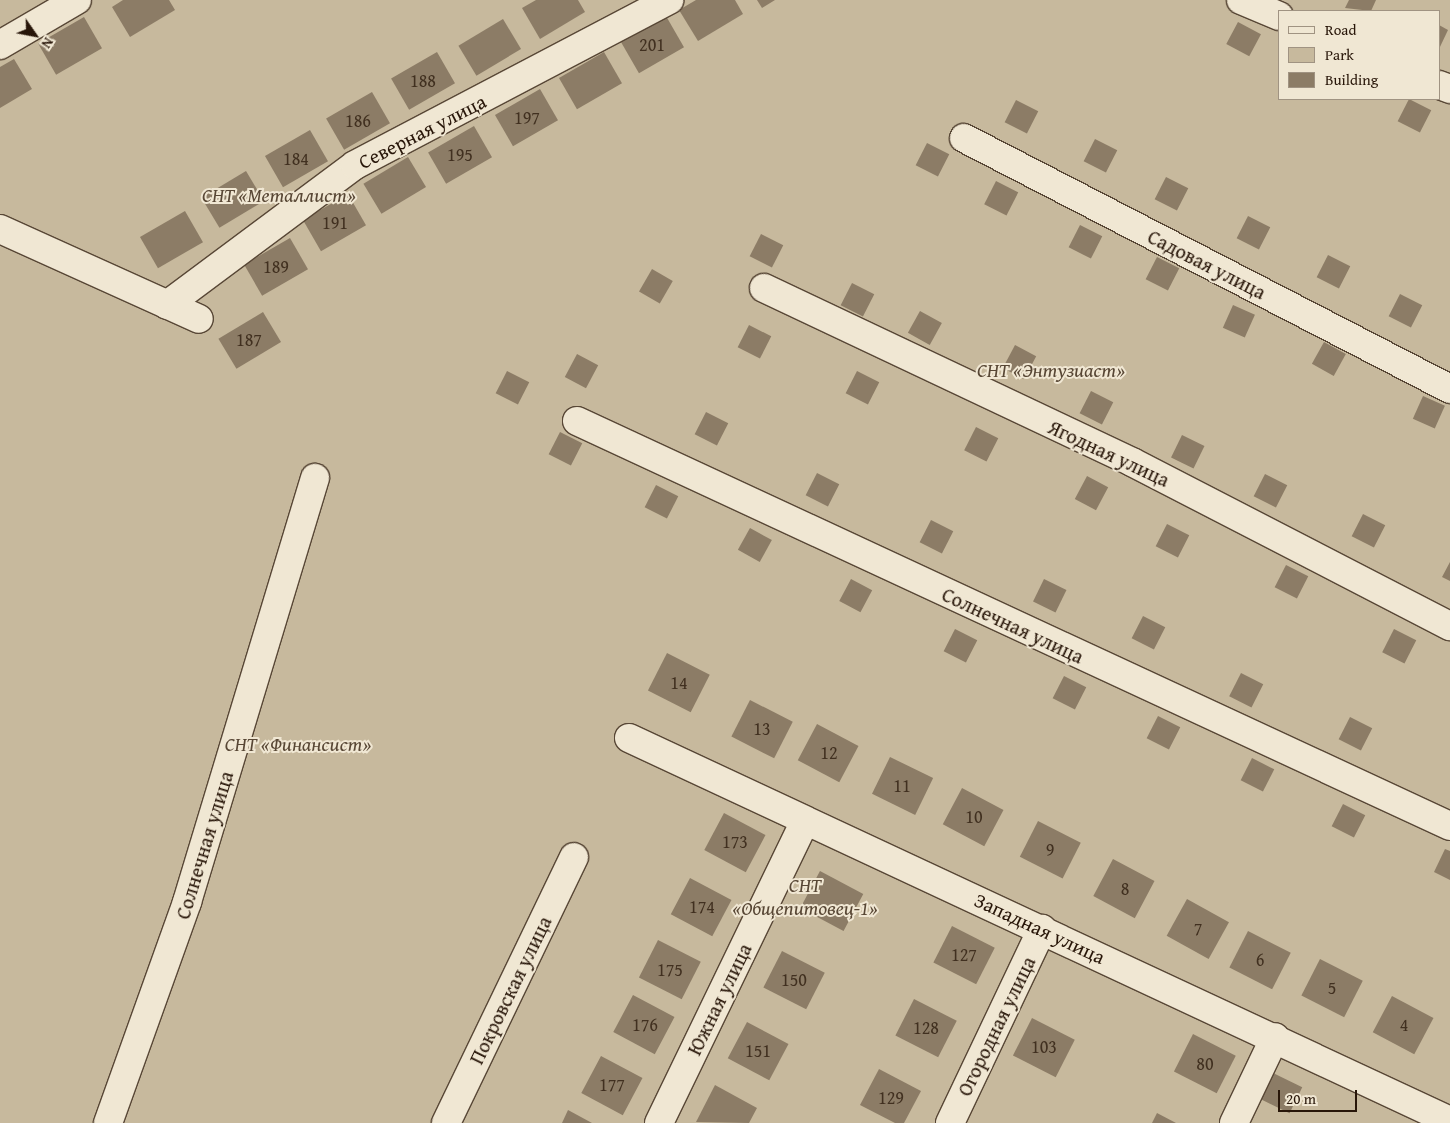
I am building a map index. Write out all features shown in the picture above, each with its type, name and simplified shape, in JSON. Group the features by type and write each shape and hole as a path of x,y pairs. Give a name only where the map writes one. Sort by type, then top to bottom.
{"street":[{"path":"0,45 77,0"},
{"name":"Северная улица","path":"167,305 355,165 668,0"},
{"path":"1241,0 1278,16"},
{"name":"Садовая улица","path":"964,138 1450,389"},
{"path":"0,229 199,320"},
{"name":"Ягодная улица","path":"764,288 1132,462 1450,626"},
{"name":"Солнечная улица","path":"577,421 1450,826"},
{"name":"Солнечная улица","path":"108,1123 187,902 315,478"},
{"name":"Западная улица","path":"628,738 805,821 1042,928 1275,1037 1450,1122"},
{"name":"Южная улица","path":"659,1123 805,821"},
{"name":"Покровская улица","path":"446,1123 574,856"},
{"name":"Огородная улица","path":"950,1123 1042,928"},
{"path":"1234,1123 1275,1037"}],"green space":[{"path":"0,0 1450,0 1450,1123 0,1123"}],"building":[{"path":"123,0 169,0 175,10 130,37 112,7"},
{"path":"536,0 578,0 585,12 540,39 522,8"},
{"path":"696,0 735,0 743,14 698,41 679,10"},
{"path":"757,0 775,0 762,8"},
{"path":"1349,0 1376,0 1371,10 1345,8"},
{"path":"666,16 684,47 639,73 621,42"},
{"path":"84,17 102,48 56,75 38,44"},
{"path":"503,19 521,49 476,76 458,46"},
{"path":"1238,22 1261,34 1249,56 1226,44"},
{"path":"1440,26 1448,30 1440,47"},
{"path":"437,52 455,83 409,110 391,78"},
{"path":"604,52 622,83 577,109 559,78"},
{"path":"14,59 32,89 0,108 0,67"},
{"path":"540,89 558,120 513,146 495,115"},
{"path":"372,92 390,123 344,150 326,118"},
{"path":"1016,100 1038,111 1027,134 1005,122"},
{"path":"1408,100 1431,110 1420,133 1398,121"},
{"path":"474,126 492,157 446,184 428,152"},
{"path":"310,130 328,161 283,187 265,156"},
{"path":"1095,139 1117,150 1106,173 1084,161"},
{"path":"927,143 949,154 938,177 916,165"},
{"path":"408,157 426,187 381,214 363,184"},
{"path":"246,171 264,201 219,228 201,198"},
{"path":"1166,177 1188,188 1177,211 1155,199"},
{"path":"996,181 1018,192 1006,216 984,204"},
{"path":"348,194 366,225 321,251 303,220"},
{"path":"185,211 203,242 158,268 140,237"},
{"path":"1248,216 1270,227 1259,250 1237,238"},
{"path":"1080,225 1102,236 1091,259 1069,247"},
{"path":"761,234 783,245 772,268 750,256"},
{"path":"290,238 308,269 262,296 244,264"},
{"path":"1328,255 1350,266 1339,289 1317,277"},
{"path":"1157,257 1179,268 1168,291 1146,279"},
{"path":"652,269 673,281 660,304 639,292"},
{"path":"852,283 874,294 863,317 841,305"},
{"path":"1400,294 1422,305 1411,328 1389,316"},
{"path":"1233,305 1255,315 1245,338 1223,328"},
{"path":"920,311 942,323 930,345 908,333"},
{"path":"263,312 281,342 236,369 218,339"},
{"path":"749,325 771,336 760,359 738,347"},
{"path":"1324,342 1346,354 1334,376 1312,364"},
{"path":"1015,345 1036,356 1024,379 1003,368"},
{"path":"577,354 598,365 586,388 565,377"},
{"path":"507,371 529,382 518,405 496,393"},
{"path":"857,371 879,382 868,405 846,393"},
{"path":"1091,391 1113,402 1102,425 1080,413"},
{"path":"1423,396 1445,406 1435,429 1413,419"},
{"path":"706,412 728,423 717,446 695,434"},
{"path":"976,427 998,438 986,462 964,450"},
{"path":"560,432 582,443 571,466 549,454"},
{"path":"1182,435 1204,446 1194,468 1171,457"},
{"path":"817,473 839,484 828,507 806,495"},
{"path":"1265,474 1287,485 1276,508 1254,496"},
{"path":"1087,476 1108,487 1096,510 1075,499"},
{"path":"656,485 678,496 667,519 645,507"},
{"path":"1363,514 1385,525 1374,548 1352,536"},
{"path":"931,520 953,531 942,554 920,542"},
{"path":"1167,524 1189,535 1178,558 1156,546"},
{"path":"750,528 772,540 760,562 738,550"},
{"path":"1450,562 1450,581 1442,577"},
{"path":"1286,565 1308,576 1297,599 1275,587"},
{"path":"851,579 872,590 860,612 839,601"},
{"path":"1044,579 1066,590 1056,612 1033,601"},
{"path":"1143,616 1165,627 1154,650 1132,638"},
{"path":"955,629 977,640 966,663 944,651"},
{"path":"1394,629 1416,640 1404,664 1382,652"},
{"path":"667,653 710,675 691,712 648,690"},
{"path":"1241,673 1263,684 1251,708 1229,696"},
{"path":"1064,676 1086,687 1075,710 1053,698"},
{"path":"750,700 793,722 774,758 731,737"},
{"path":"1158,716 1180,727 1169,750 1147,738"},
{"path":"1350,717 1372,728 1361,751 1339,739"},
{"path":"817,724 858,746 839,782 798,760"},
{"path":"890,757 933,778 915,815 872,794"},
{"path":"1252,758 1274,769 1263,792 1241,780"},
{"path":"962,788 1003,810 984,846 943,824"},
{"path":"1343,804 1365,815 1354,838 1332,826"},
{"path":"724,813 765,835 746,872 704,850"},
{"path":"1038,821 1081,843 1063,878 1020,857"},
{"path":"1445,849 1450,851 1450,880 1434,872"},
{"path":"1113,859 1154,881 1135,918 1093,896"},
{"path":"820,871 863,894 844,931 800,908"},
{"path":"690,878 731,900 712,936 671,914"},
{"path":"1187,899 1229,922 1209,959 1167,936"},
{"path":"952,926 995,948 976,984 933,963"},
{"path":"1248,931 1291,953 1272,989 1229,968"},
{"path":"658,940 701,962 682,999 639,977"},
{"path":"782,951 825,973 806,1009 763,988"},
{"path":"1320,959 1363,981 1344,1017 1301,996"},
{"path":"633,995 674,1017 655,1054 613,1032"},
{"path":"1392,996 1433,1018 1414,1054 1373,1032"},
{"path":"914,999 957,1021 938,1057 895,1036"},
{"path":"1032,1018 1075,1040 1056,1077 1013,1055"},
{"path":"747,1022 788,1044 769,1080 728,1058"},
{"path":"1193,1034 1236,1056 1217,1093 1174,1071"},
{"path":"601,1056 642,1078 623,1115 581,1093"},
{"path":"879,1069 921,1091 904,1123 895,1123 860,1105"},
{"path":"1269,1071 1302,1087 1290,1113 1256,1097"},
{"path":"715,1085 757,1108 749,1123 696,1122"},
{"path":"568,1110 592,1123 562,1123"},
{"path":"1157,1113 1176,1123 1152,1123"}],"park label":[{"name":"СНТ «Металлист»","path":"279,194"},
{"name":"СНТ «Энтузиаст»","path":"1051,369"},
{"name":"СНТ «Финансист»","path":"298,743"},
{"name":"СНТ «Общепитовец-1»","path":"805,896"}]}
